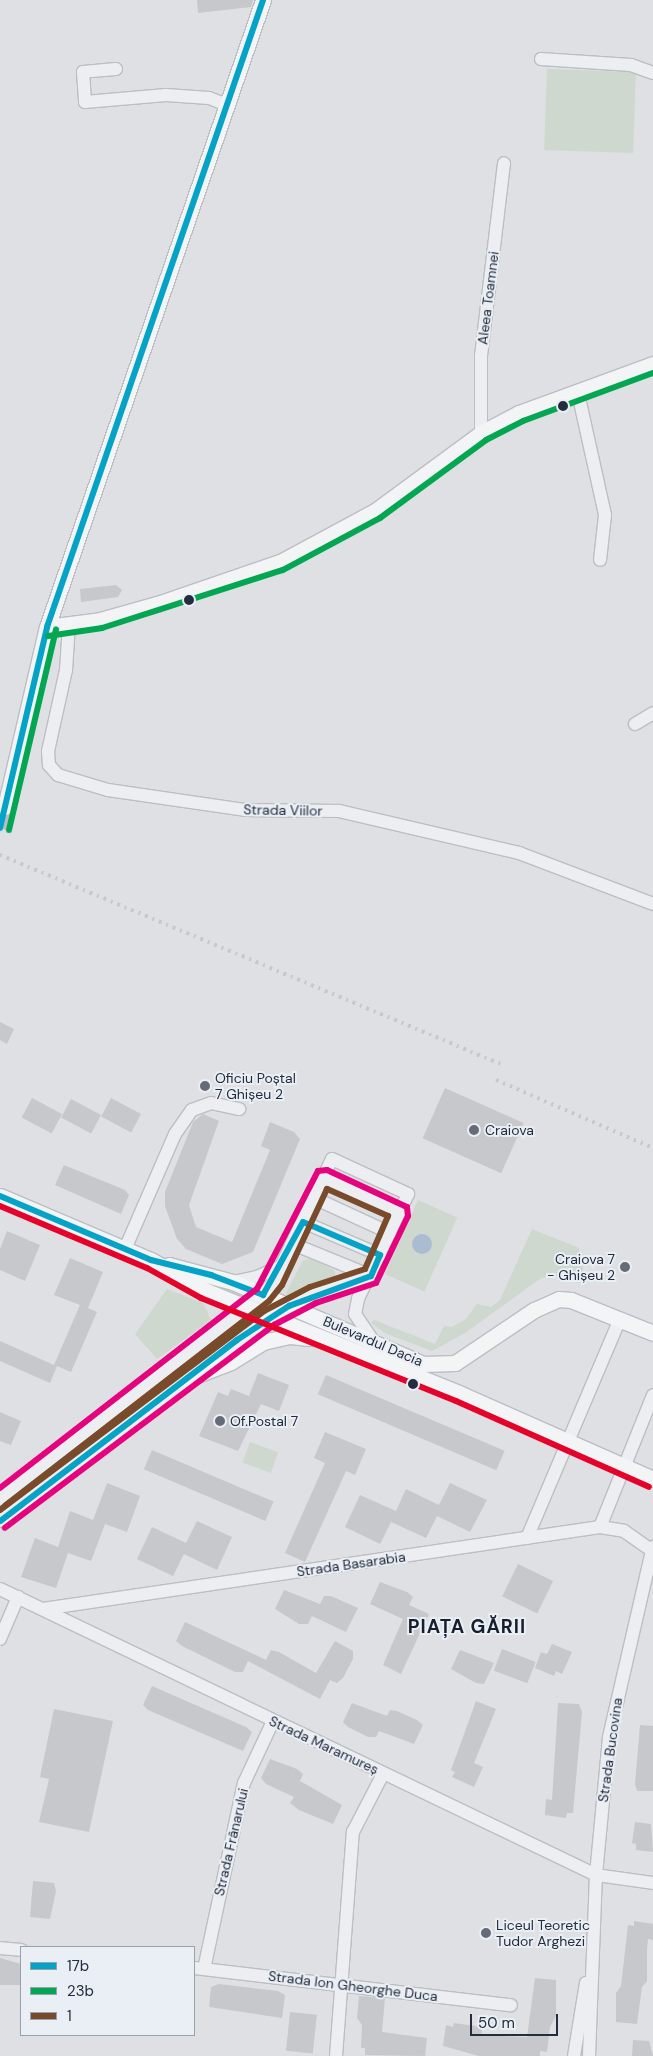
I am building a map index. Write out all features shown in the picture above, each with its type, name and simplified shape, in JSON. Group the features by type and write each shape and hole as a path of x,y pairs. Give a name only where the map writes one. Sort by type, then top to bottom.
{"main road":[{"path":"5,807 47,627 262,0"},
{"path":"47,627 100,620 209,590 313,547 375,511 481,433 520,413 653,364"},
{"name":"Bulevardul Dacia","path":"0,1196 150,1260 245,1308 459,1393 653,1478"},
{"name":"Bulevardul Dacia","path":"150,1260 232,1282 423,1364 455,1363"},
{"path":"459,1393 455,1363 534,1310 559,1299 620,1319 653,1333"},
{"path":"187,1379 231,1362 273,1339 323,1339"}],"street":[{"path":"541,59 631,65 653,73"},
{"path":"116,69 83,72 86,102 166,95 209,98 227,105"},
{"name":"Aleea Toamnei","path":"481,433 481,356 504,164"},
{"path":"578,393 606,515 600,560"},
{"name":"Strada Viilor","path":"69,624 66,670 48,751 49,765 58,775 108,790 235,809 339,810 519,853 653,904"},
{"path":"635,724 653,713"},
{"path":"125,1249 175,1134 192,1110 211,1103 239,1109"},
{"path":"0,1499 263,1295 282,1266 332,1159 408,1194 371,1276 358,1299 355,1314 374,1343"},
{"path":"323,1178 400,1212"},
{"path":"314,1198 390,1233"},
{"path":"303,1222 380,1255"},
{"path":"293,1244 371,1276"},
{"path":"232,1282 257,1277 282,1266"},
{"path":"0,1520 269,1318 289,1306 371,1276"},
{"path":"527,1538 620,1319"},
{"path":"600,1527 653,1396"},
{"name":"Strada Basarabia","path":"42,1609 600,1527 624,1531 653,1550"},
{"name":"Strada Bucovina","path":"589,2056 596,1875 609,1737 653,1550"},
{"name":"Strada Maramureș","path":"0,1588 596,1875 653,1883"},
{"path":"0,1638 18,1597"},
{"name":"Strada Frânarului","path":"199,1968 244,1783 273,1721"},
{"path":"336,2056 353,1832 384,1774"},
{"name":"Strada Bucovina","path":"574,2056 595,1924"},
{"path":"0,1948 20,1950"},
{"name":"Strada Ion Gheorghe Duca","path":"199,1968 512,2005"}],"shaded area":[{"path":"547,69 636,72 633,153 544,150"},
{"path":"418,1200 457,1217 424,1291 385,1274"},
{"path":"532,1229 579,1248 586,1285 557,1276 541,1278 465,1333 432,1351 385,1333 371,1323 374,1320 435,1344 444,1326 452,1327 466,1319 477,1304 491,1307 500,1300"},
{"path":"312,1259 334,1270 336,1278 290,1299 286,1293 303,1260"},
{"path":"167,1289 203,1303 211,1320 157,1359 135,1334"},
{"path":"250,1442 278,1452 271,1473 242,1463"}],"water":[{"path":"422,1234 429,1237 432,1244 429,1251 422,1254 415,1251 412,1244 415,1237"}],"building":[{"path":"197,0 253,0 251,7 198,13"},
{"path":"116,585 122,590 118,597 81,602 80,589"},
{"path":"0,1022 14,1029 7,1044 0,1040"},
{"path":"445,1088 524,1123 501,1173 423,1138"},
{"path":"32,1098 62,1114 52,1133 22,1117"},
{"path":"111,1098 141,1114 131,1133 101,1117"},
{"path":"71,1099 101,1115 91,1134 61,1118"},
{"path":"203,1114 219,1121 189,1205 196,1227 232,1242 270,1150 261,1146 270,1122 294,1132 300,1139 253,1252 222,1264 186,1249 177,1239 165,1206 165,1192 193,1122"},
{"path":"64,1165 125,1190 129,1195 121,1214 55,1185"},
{"path":"7,1231 40,1245 25,1281 0,1270 0,1249"},
{"path":"70,1258 103,1272 88,1308 97,1312 71,1372 57,1366 50,1383 0,1361 0,1341 54,1365 80,1305 54,1295"},
{"path":"258,1373 289,1385 279,1411 261,1404 238,1451 199,1436 218,1392 228,1396 231,1389 249,1396"},
{"path":"326,1375 505,1451 496,1470 318,1394"},
{"path":"0,1412 21,1421 11,1445 0,1441"},
{"path":"325,1432 366,1449 355,1475 346,1471 305,1562 285,1553 325,1463 314,1458"},
{"path":"152,1450 274,1502 265,1521 144,1469"},
{"path":"107,1483 140,1496 127,1532 105,1524 91,1561 68,1553 56,1588 21,1577 35,1538 58,1547 70,1511 93,1520"},
{"path":"450,1483 487,1500 470,1532 437,1516 426,1538 391,1522 380,1544 345,1527 360,1495 396,1511 406,1489 439,1505"},
{"path":"197,1521 232,1537 217,1570 184,1554 173,1576 137,1559 152,1527 186,1543"},
{"path":"518,1564 553,1581 537,1613 502,1596"},
{"path":"380,1582 407,1592 413,1597 409,1605 429,1614 401,1674 383,1665 403,1619 370,1604"},
{"path":"284,1590 320,1604 324,1596 331,1596 358,1608 346,1632 312,1616 308,1624 299,1624 275,1609"},
{"path":"185,1622 266,1660 271,1650 279,1652 316,1673 335,1641 353,1651 353,1659 343,1678 337,1683 330,1680 320,1699 248,1661 243,1672 235,1672 182,1646 176,1641"},
{"path":"552,1644 572,1652 562,1674 556,1671 554,1676 535,1668 541,1652 547,1654"},
{"path":"502,1649 536,1662 527,1683 494,1670"},
{"path":"460,1650 494,1663 484,1684 476,1683 451,1669"},
{"path":"152,1686 246,1727 252,1732 243,1751 148,1710 143,1705"},
{"path":"476,1701 496,1709 474,1763 483,1767 474,1787 452,1777 455,1772 451,1770"},
{"path":"352,1703 387,1716 390,1710 417,1720 423,1725 414,1744 379,1731 376,1737 368,1737 348,1727 343,1722"},
{"path":"558,1703 579,1704 582,1712 573,1813 567,1813 566,1818 545,1815 546,1799 552,1800"},
{"path":"54,1709 113,1721 89,1832 39,1822 49,1779 40,1777"},
{"path":"640,1725 653,1726 653,1791 637,1791 635,1784"},
{"path":"270,1759 297,1769 303,1774 300,1781 342,1805 333,1824 299,1810 290,1803 294,1797 266,1784 261,1778"},
{"path":"635,1822 651,1824 653,1852 636,1850 636,1844 632,1843"},
{"path":"33,1881 54,1883 56,1891 50,1919 30,1917"},
{"path":"634,1921 653,1924 653,1940 648,1939 647,1981 642,1987 637,2024 616,2022 616,1993 621,1986 628,1925 634,1926"},
{"path":"0,1958 20,1964 20,1985 0,1985"},
{"path":"535,1978 556,1980 556,2016 550,2027 547,2052 540,2051 540,2056 479,2056 443,2046 446,2025 453,2027 454,2023 475,2026 482,2030 481,2035 527,2037"},
{"path":"219,1984 278,1991 285,1995 282,2018 209,2007 211,1987"},
{"path":"359,1996 385,1998 382,2032 427,2038 425,2056 365,2055 365,2048 361,2048 362,2025 357,2018"},
{"path":"290,2012 317,2015 313,2054 286,2051"},
{"path":"633,2040 649,2041 653,2056 632,2056"}],"tunnel":[{"path":"0,828 5,807"}],"railway":[{"path":"0,855 503,1065"},
{"path":"496,1080 653,1148"}],"transit line":[{"name":"17b","path":"0,828 47,627 263,0"},
{"name":"23b","path":"48,636 102,628 283,570 380,518 486,440 523,421 653,373"},
{"name":"23b","path":"9,830 56,629"},
{"path":"0,1488 257,1289 318,1171 327,1170 407,1207 408,1216 376,1283 316,1303 274,1325 5,1528"},
{"name":"1","path":"0,1510 264,1311 310,1287 365,1269 388,1216 327,1189 282,1285 269,1301 5,1506"},
{"name":"17b","path":"0,1196 151,1260 211,1275 263,1295 303,1222 380,1255 371,1276 289,1306 237,1340 0,1521"},
{"path":"0,1206 147,1268 201,1298 456,1401 649,1487"}],"place":[{"name":"Oficiu Poștal 7 Ghișeu 2","path":"205,1086"},
{"name":"Craiova","path":"474,1130"},
{"name":"Craiova 7 - Ghișeu 2","path":"625,1267"},
{"name":"Of.Postal 7","path":"220,1421"},
{"name":"Liceul Teoretic Tudor Arghezi","path":"486,1933"}],"district":[{"name":"PIAȚA GĂRII","path":"467,1627"}]}
